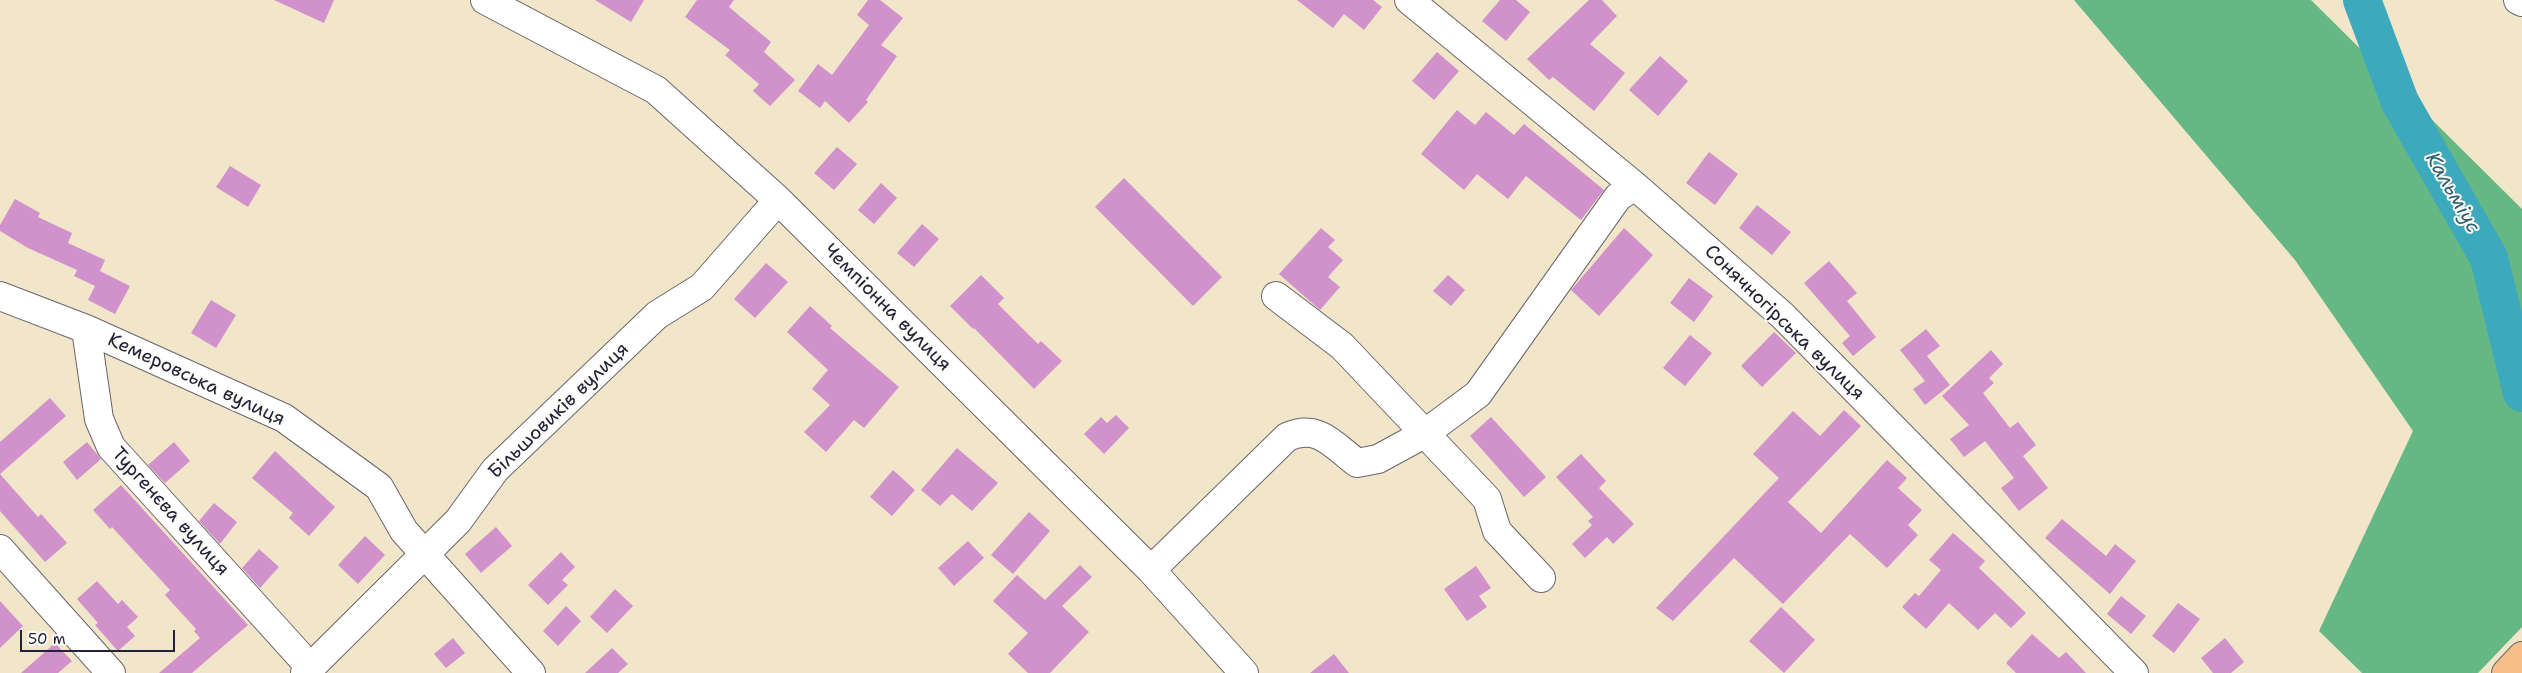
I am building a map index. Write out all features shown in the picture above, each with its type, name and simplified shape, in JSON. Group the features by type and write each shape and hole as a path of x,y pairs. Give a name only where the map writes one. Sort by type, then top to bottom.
{"main road":[{"path":"2506,673 2522,656"}],"street":[{"name":"Чемпіонна вулиця","path":"485,0 513,6 656,90 778,200 1151,570 1244,673"},
{"name":"Сонячногірська вулиця","path":"1409,0 1635,186 1783,316 2134,673"},
{"path":"2518,0 2522,2"},
{"path":"1151,570 1287,437 1301,431 1316,433 1357,462 1378,459 1424,434 1478,394 1618,197 1635,186"},
{"name":"Більшовиків вулиця","path":"308,671 458,521 495,470 658,315 702,287 778,200"},
{"name":"Кемеровська вулиця","path":"0,296 86,329 284,418 379,487 404,531 531,673"},
{"path":"1276,296 1342,346 1487,499 1497,531 1541,578"},
{"name":"Тургенєва вулиця","path":"86,329 99,419 111,447 308,671"},
{"path":"0,549 111,673"}],"green space":[{"path":"2074,0 2311,0 2522,209 2522,627 2478,673 2362,673 2319,631 2413,431 2295,260"}],"building":[{"path":"274,0 334,0 324,23"},
{"path":"595,0 644,0 631,22"},
{"path":"697,0 734,0 729,7 771,42 764,52 795,80 770,106 753,91 759,84 725,55 730,50 685,17"},
{"path":"868,0 880,0 903,18 881,45 897,56 866,100 868,102 849,123 825,101 820,108 798,91 818,64 832,75 869,25 857,15"},
{"path":"1297,0 1373,0 1382,7 1364,30 1344,14 1333,28"},
{"path":"1500,0 1516,0 1530,12 1506,41 1482,21"},
{"path":"1589,0 1602,0 1617,16 1590,44 1625,73 1594,111 1553,77 1549,80 1527,59"},
{"path":"1437,52 1459,71 1434,100 1412,81"},
{"path":"1660,56 1688,81 1658,116 1629,90"},
{"path":"1457,110 1475,125 1486,112 1514,135 1524,124 1604,190 1581,220 1526,176 1508,199 1477,174 1464,190 1421,154"},
{"path":"837,147 857,164 834,190 814,173"},
{"path":"1709,152 1738,174 1715,205 1686,183"},
{"path":"230,166 261,185 248,207 216,187"},
{"path":"1124,178 1222,277 1193,306 1095,207"},
{"path":"881,183 897,198 874,224 858,210"},
{"path":"15,199 40,213 38,217 72,233 68,243 105,260 100,271 130,286 115,314 88,300 95,286 74,276 77,270 28,248 0,231 0,225"},
{"path":"1757,205 1791,232 1772,255 1739,228"},
{"path":"922,224 939,239 914,267 897,253"},
{"path":"1321,228 1335,240 1328,247 1343,260 1328,277 1340,287 1320,310 1279,274"},
{"path":"1624,228 1653,255 1599,316 1571,290"},
{"path":"1829,261 1857,293 1847,301 1876,337 1853,356 1842,343 1850,336 1804,283"},
{"path":"766,263 788,282 755,318 734,299"},
{"path":"981,275 1004,298 998,304 1038,344 1041,341 1062,361 1034,389 950,306"},
{"path":"1448,275 1465,290 1451,306 1433,291"},
{"path":"1689,278 1713,296 1694,322 1670,303"},
{"path":"211,300 236,315 216,348 191,333"},
{"path":"810,306 832,326 830,328 899,387 864,428 854,420 826,452 804,432 830,405 812,389 828,370 787,332"},
{"path":"1926,329 1940,346 1927,356 1950,385 1925,405 1913,389 1925,381 1900,350"},
{"path":"1774,332 1796,353 1762,387 1741,366"},
{"path":"1690,335 1712,353 1685,386 1663,368"},
{"path":"1991,350 2003,364 1989,378 1994,383 1983,393 2010,428 2018,422 2036,445 2023,456 2048,488 2019,511 2001,488 2014,478 1985,441 1964,457 1950,439 1969,425 1942,396"},
{"path":"50,398 66,416 0,474 0,442"},
{"path":"1844,410 1861,426 1788,502 1821,533 1887,460 1907,478 1898,488 1922,510 1908,525 1918,535 1887,568 1850,534 1783,604 1734,558 1673,621 1656,608 1779,478 1753,454 1793,411 1820,436"},
{"path":"1116,415 1129,428 1104,454 1084,434 1101,417 1107,423"},
{"path":"1491,417 1546,477 1524,497 1470,436"},
{"path":"87,442 101,459 77,480 63,462"},
{"path":"174,442 190,461 165,483 148,465"},
{"path":"957,448 998,483 972,511 952,494 940,506 921,490"},
{"path":"275,451 335,507 309,536 289,518 293,513 252,478"},
{"path":"1581,454 1606,481 1599,488 1634,524 1613,544 1607,537 1585,558 1572,544 1592,525 1588,521 1593,517 1556,477"},
{"path":"893,470 915,490 892,516 870,497"},
{"path":"0,474 38,517 41,514 67,543 45,562 0,511"},
{"path":"121,485 248,625 192,673 159,673 200,638 194,631 196,629 165,595 170,590 112,527 110,529 93,510"},
{"path":"214,503 237,522 220,544 199,521"},
{"path":"1029,512 1050,531 1013,574 991,555"},
{"path":"2062,519 2106,556 2115,544 2136,561 2110,594 2045,538"},
{"path":"496,527 512,546 481,573 465,554"},
{"path":"1953,533 1985,561 1979,568 2026,613 2011,628 1995,613 1978,630 1949,603 1926,629 1902,607 1915,593 1919,596 1941,570 1929,560"},
{"path":"365,536 385,555 358,584 338,565"},
{"path":"968,541 984,558 954,586 938,568"},
{"path":"259,549 279,567 260,588 242,568"},
{"path":"561,552 575,567 562,580 568,585 548,605 528,585"},
{"path":"1080,565 1092,577 1062,606 1089,632 1050,673 1028,673 1008,654 1028,633 993,601 1017,575 1045,600"},
{"path":"1476,566 1491,588 1479,596 1487,607 1467,621 1444,589"},
{"path":"97,581 118,604 122,600 138,617 127,627 135,636 118,651 95,625 98,623 77,599"},
{"path":"615,589 633,606 607,633 590,617"},
{"path":"2121,596 2146,616 2131,634 2107,614"},
{"path":"0,601 23,626 0,648"},
{"path":"2178,603 2200,619 2174,653 2152,636"},
{"path":"566,606 581,621 558,646 543,631"},
{"path":"1781,607 1815,640 1784,673 1749,641"},
{"path":"2032,634 2059,658 2066,652 2086,673 2016,673 2006,663"},
{"path":"453,638 465,653 446,668 434,654"},
{"path":"2225,638 2244,662 2231,673 2213,673 2201,658"},
{"path":"55,643 72,661 58,673 21,673"},
{"path":"612,648 628,664 618,673 585,673"},
{"path":"1334,654 1349,673 1310,673"}],"waterway":[{"name":"Кальміус","path":"2362,0 2400,102 2489,258 2522,393"}]}
